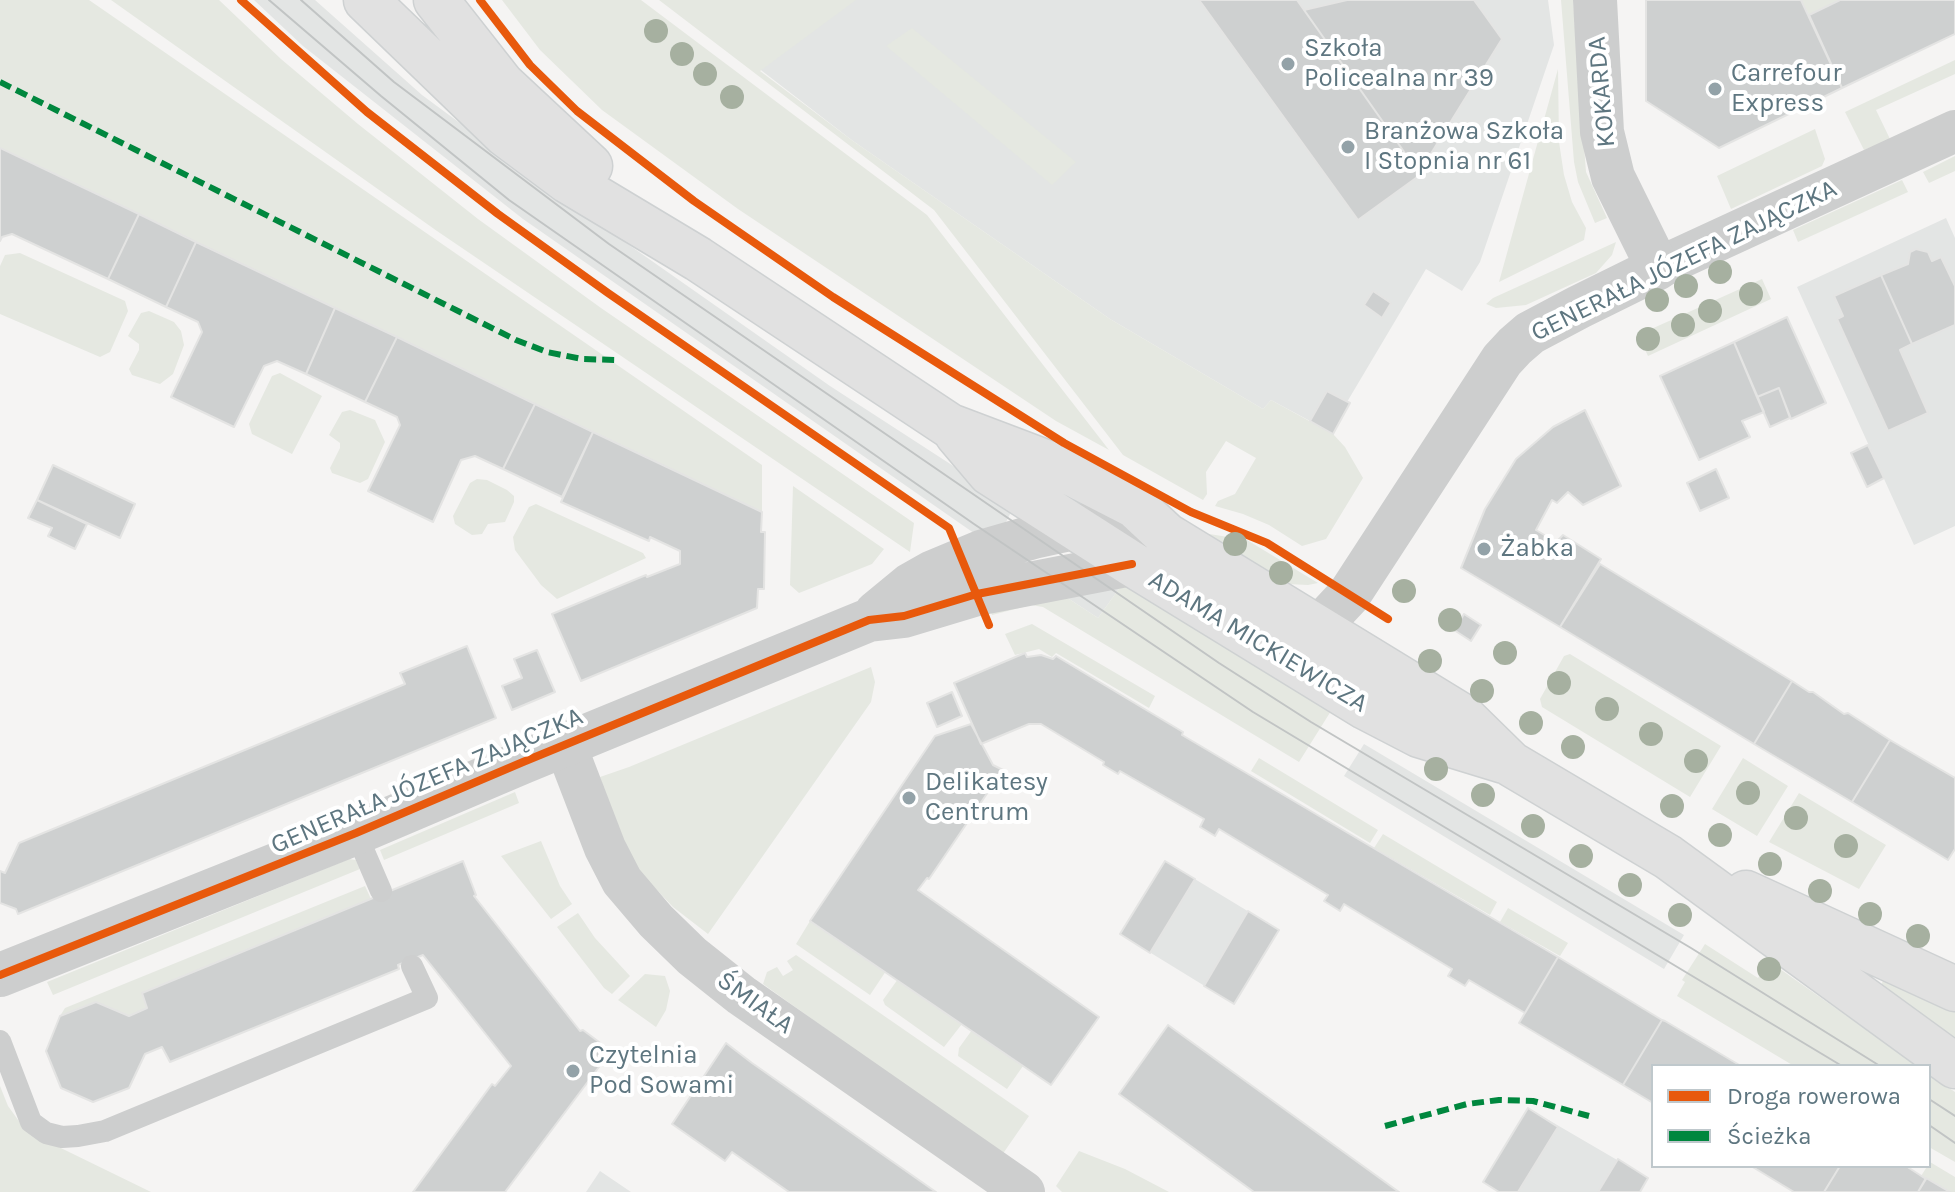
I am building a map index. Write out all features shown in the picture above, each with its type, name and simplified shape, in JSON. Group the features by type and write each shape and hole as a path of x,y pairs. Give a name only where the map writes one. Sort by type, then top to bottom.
{"main road":[{"name":"ADAMA MICKIEWICZA","path":"366,0 505,134 568,181 698,259 950,426 1061,468 1135,506 1166,535 1462,716 1511,764"},
{"name":"ADAMA MICKIEWICZA","path":"436,0 502,84 562,142 698,259"},
{"name":"ADAMA MICKIEWICZA","path":"950,426 990,473 1395,725 1511,764 1668,857 1955,1066"},
{"name":"ADAMA MICKIEWICZA","path":"1668,857 1955,989"}],"street":[{"name":"KOKARDA","path":"1595,0 1602,132 1613,177 1658,268"},
{"name":"GENERAŁA JÓZEFA ZAJĄCZKA","path":"1268,647 1301,637 1319,627 1349,595 1502,360 1530,333 1658,268 1955,131"},
{"name":"GENERAŁA JÓZEFA ZAJĄCZKA","path":"869,620 910,585 981,552 1074,527 1117,521 1166,535"},
{"name":"GENERAŁA JÓZEFA ZAJĄCZKA","path":"0,975 356,833 869,620 904,616 977,594 1132,564"},
{"name":"ŚMIAŁA","path":"565,744 605,848 622,881 656,921 713,973 1024,1192"}],"lane":[{"path":"356,833 381,891"},
{"path":"0,1041 31,1122 46,1133 62,1137 78,1136 105,1131 427,998 412,966"}],"shaded area":[{"path":"0,0 89,0 762,465 762,512 0,148"},
{"path":"111,0 219,0 281,59 478,219 601,308 914,523 910,552 437,231"},
{"path":"254,0 315,0 422,95 545,186 830,386 995,493 1012,510 1005,524 981,538 523,219 303,46"},
{"path":"502,0 641,0 927,215 1109,450 1056,421 738,209 602,110 540,50"},
{"path":"659,0 856,0 760,71 853,141 1110,319 1263,409 1271,400 1333,434 1345,447 1363,478 1326,539 1302,546 1269,525 1215,506 1218,501 1235,494 1256,458 1226,441 1206,472 1207,494 1203,500 1123,455 934,210"},
{"path":"670,0 1548,0 1554,45 1480,262 1462,291 1426,269 1347,402 1327,391 1310,421 1271,400 1263,409 1110,319 853,141"},
{"path":"1561,0 1573,0 1586,172 1607,218 1595,223 1578,182 1574,162"},
{"path":"1801,0 1840,0 1809,15"},
{"path":"912,28 1076,162 1052,185 886,46"},
{"path":"1955,60 1955,74 1876,110 1890,139 1864,150 1845,112"},
{"path":"1558,69 1559,142 1564,175 1572,202 1586,228 1584,240 1499,282"},
{"path":"1815,129 1825,159 1822,166 1731,209 1717,176"},
{"path":"1955,156 1955,171 1929,183 1923,172"},
{"path":"1902,180 1908,192 1798,242 1793,230"},
{"path":"1946,218 1955,238 1955,526 1914,545 1797,287"},
{"path":"1616,242 1612,255 1596,273 1526,305 1496,308 1486,304 1493,298"},
{"path":"20,253 125,301 128,311 110,352 100,357 0,314 0,266 5,255"},
{"path":"1762,279 1771,299 1648,356 1638,335"},
{"path":"149,311 174,322 181,331 184,345 173,374 160,384 132,375 129,369 139,344 128,336 141,313"},
{"path":"280,373 322,396 292,454 252,434 249,424 272,376"},
{"path":"350,410 375,420 385,442 368,479 360,483 332,473 330,468 340,443 329,435 342,412"},
{"path":"477,479 487,480 507,490 514,496 514,502 505,522 488,524 482,534 472,535 455,524 453,516 470,483"},
{"path":"793,486 884,549 872,564 799,593 790,585"},
{"path":"536,504 643,553 646,558 557,599 541,585 515,550 513,537 529,507"},
{"path":"1203,533 1247,540 1318,583 1287,584"},
{"path":"1123,583 1336,703 1299,762 1043,607 1031,605 992,615 988,603 1057,591 1098,618"},
{"path":"1121,586 1098,618 1057,591"},
{"path":"1032,624 1155,696 1149,708 1056,653 1052,657 1039,649 1015,655 1005,634"},
{"path":"1570,654 1721,746 1690,797 1542,707 1540,699 1564,656"},
{"path":"871,667 875,682 871,702 708,934 673,907 637,869 621,842 600,777"},
{"path":"1364,744 1684,935 1664,969 1344,776"},
{"path":"1259,758 1378,830 1370,843 1251,771"},
{"path":"1743,758 1788,786 1757,836 1712,809"},
{"path":"515,792 519,803 384,860 380,850"},
{"path":"1799,793 1886,845 1859,889 1769,842"},
{"path":"1383,834 1497,902 1490,915 1374,848"},
{"path":"541,841 560,886 572,904 551,919 501,856"},
{"path":"349,859 356,860 360,869 53,995 47,982"},
{"path":"1165,861 1279,930 1234,1004 1120,934"},
{"path":"365,886 371,899 143,993 147,1008 129,1016 96,1002 60,1016 65,1008"},
{"path":"1508,908 1568,943 1560,956 1500,922"},
{"path":"578,913 595,938 630,976 612,994 557,927"},
{"path":"810,921 886,971 870,995 796,944"},
{"path":"1705,944 1758,978 1770,962 1915,1064 1791,1064 1677,996 1685,982 1682,980"},
{"path":"796,955 1029,1116 1002,1155 763,984 767,972 777,967 783,976 793,970 787,961"},
{"path":"645,974 665,976 670,991 666,1010 656,1027 618,1000"},
{"path":"898,979 962,1024 944,1047 885,1005 883,1000"},
{"path":"1884,979 1955,1008 1955,1041 1880,987"},
{"path":"972,1030 1023,1066 1007,1089 958,1056 959,1048"},
{"path":"1931,1075 1955,1092 1955,1162 1931,1148"},
{"path":"0,1086 8,1106 26,1131 151,1192 0,1192"},
{"path":"1528,1108 1648,1178 1640,1192 1499,1192 1483,1182"},
{"path":"1079,1151 1125,1169 1169,1192 1062,1192 1056,1186"},
{"path":"1931,1163 1955,1177 1955,1192 1950,1192 1921,1176 1926,1168 1931,1168"},
{"path":"600,1171 631,1192 586,1192"}],"building":[{"path":"1199,0 1297,0 1419,173 1416,178 1358,220"},
{"path":"1347,0 1474,0 1502,39 1419,173 1304,10"},
{"path":"1646,0 1801,0 1842,88 1719,148 1646,101"},
{"path":"1840,0 1955,0 1955,34 1842,88 1809,15"},
{"path":"0,148 139,214 108,279 12,234 2,237 0,241"},
{"path":"139,214 196,242 166,307 108,279"},
{"path":"196,242 335,308 306,374 277,361 264,366 234,427 171,397 202,332 198,322 166,307"},
{"path":"1916,249 1928,252 1932,261 1941,257 1955,286 1955,325 1912,344 1881,275 1908,264 1910,252"},
{"path":"1881,275 1912,344 1900,350 1928,413 1888,431 1837,319 1843,316 1834,296"},
{"path":"1373,291 1391,303 1382,318 1364,305"},
{"path":"335,308 397,337 365,402 306,374"},
{"path":"1787,317 1826,403 1791,419 1779,388 1757,397 1734,342"},
{"path":"397,337 535,404 503,469 475,456 461,460 433,522 368,491 400,425 397,417 365,402"},
{"path":"1734,342 1764,412 1742,421 1750,437 1699,460 1660,376"},
{"path":"1779,388 1790,418 1770,427 1757,397"},
{"path":"1327,391 1350,403 1333,434 1310,421"},
{"path":"535,404 593,432 562,497 503,469"},
{"path":"1585,410 1621,486 1583,505 1568,492 1557,503 1552,500 1536,530 1556,542 1563,535 1601,559 1560,627 1461,568 1485,509 1516,459 1553,427"},
{"path":"593,432 762,512 761,532 765,532 764,589 758,589 757,608 581,681 552,614 680,564 680,551 650,537 649,541 561,502"},
{"path":"1868,445 1884,478 1867,487 1851,453"},
{"path":"53,465 135,504 120,538 37,500"},
{"path":"1716,469 1729,498 1700,511 1687,483"},
{"path":"37,500 87,524 75,549 48,536 52,528 28,518"},
{"path":"1600,564 1792,681 1754,744 1560,627"},
{"path":"1464,614 1481,625 1471,641 1454,630"},
{"path":"467,646 496,718 18,914 16,909 0,903 0,871 5,873 19,843 405,684 400,673"},
{"path":"537,650 555,692 512,710 502,686 522,678 514,659"},
{"path":"1025,653 1027,657 1041,655 1053,659 1056,656 1183,732 1182,735 1558,957 1525,1013 1469,980 1465,986 1448,976 1452,969 1344,904 1340,911 1324,901 1328,895 1219,829 1215,836 1200,827 1204,819 1120,771 1118,774 1103,765 1104,762 1041,724 1029,724 981,744 954,683"},
{"path":"1792,681 1890,740 1852,802 1754,744"},
{"path":"952,692 962,716 937,727 927,703"},
{"path":"971,724 993,765 1003,770 929,879 918,890 1099,1017 1051,1085 810,921 935,736"},
{"path":"1890,740 1955,778 1955,849 1948,860 1852,802"},
{"path":"463,861 474,896 580,1031 583,1030 611,1051 505,1192 413,1192 492,1084 495,1086 511,1066 423,955 398,965 399,969 170,1062 162,1047 145,1054 129,1088 93,1102 61,1088 46,1051 60,1016 96,1002 129,1016 147,1008 142,993"},
{"path":"1165,861 1195,879 1150,953 1120,934"},
{"path":"1248,911 1279,930 1234,1004 1204,986"},
{"path":"1558,957 1662,1020 1623,1085 1519,1023"},
{"path":"1662,1020 1738,1064 1651,1064 1651,1102 1623,1085"},
{"path":"1168,1025 1399,1192 1254,1192 1119,1094"},
{"path":"726,1043 936,1192 789,1192 732,1152 725,1161 672,1124"},
{"path":"1528,1108 1558,1127 1518,1192 1499,1192 1483,1182"},
{"path":"1618,1159 1648,1178 1640,1192 1598,1192"},
{"path":"1754,1168 1839,1168 1824,1192 1794,1192"},
{"path":"1839,1168 1909,1168 1926,1179 1918,1192 1824,1192"},
{"path":"1926,1178 1950,1192 1918,1192"}],"tram line":[{"path":"269,0 509,200 974,524 1253,712 1839,1064"},
{"path":"301,0 394,82 609,244 1219,663 1311,722 1691,948 1877,1064"},
{"path":"1931,1100 1955,1116"},
{"path":"1931,1126 1955,1143"}],"marked path":[{"path":"0,82 516,340 547,352 582,359 618,360"},
{"path":"1385,1126 1467,1104 1499,1100 1533,1101 1589,1116"}],"cycle path":[{"path":"241,0 367,112 498,214 949,528 989,625"},
{"path":"480,0 530,65 577,111 694,201 833,297 1064,443 1191,512 1267,543 1388,619"},
{"path":"0,975 356,833 869,620 904,616 977,594 1132,564"}],"place":[{"name":"Szkoła Policealna nr 39","path":"1288,64"},
{"name":"Carrefour Express","path":"1715,89"},
{"name":"Branżowa Szkoła I Stopnia nr 61","path":"1348,147"},
{"name":"Żabka","path":"1484,549"},
{"name":"Delikatesy Centrum","path":"909,798"},
{"name":"Czytelnia Pod Sowami","path":"573,1071"}]}
